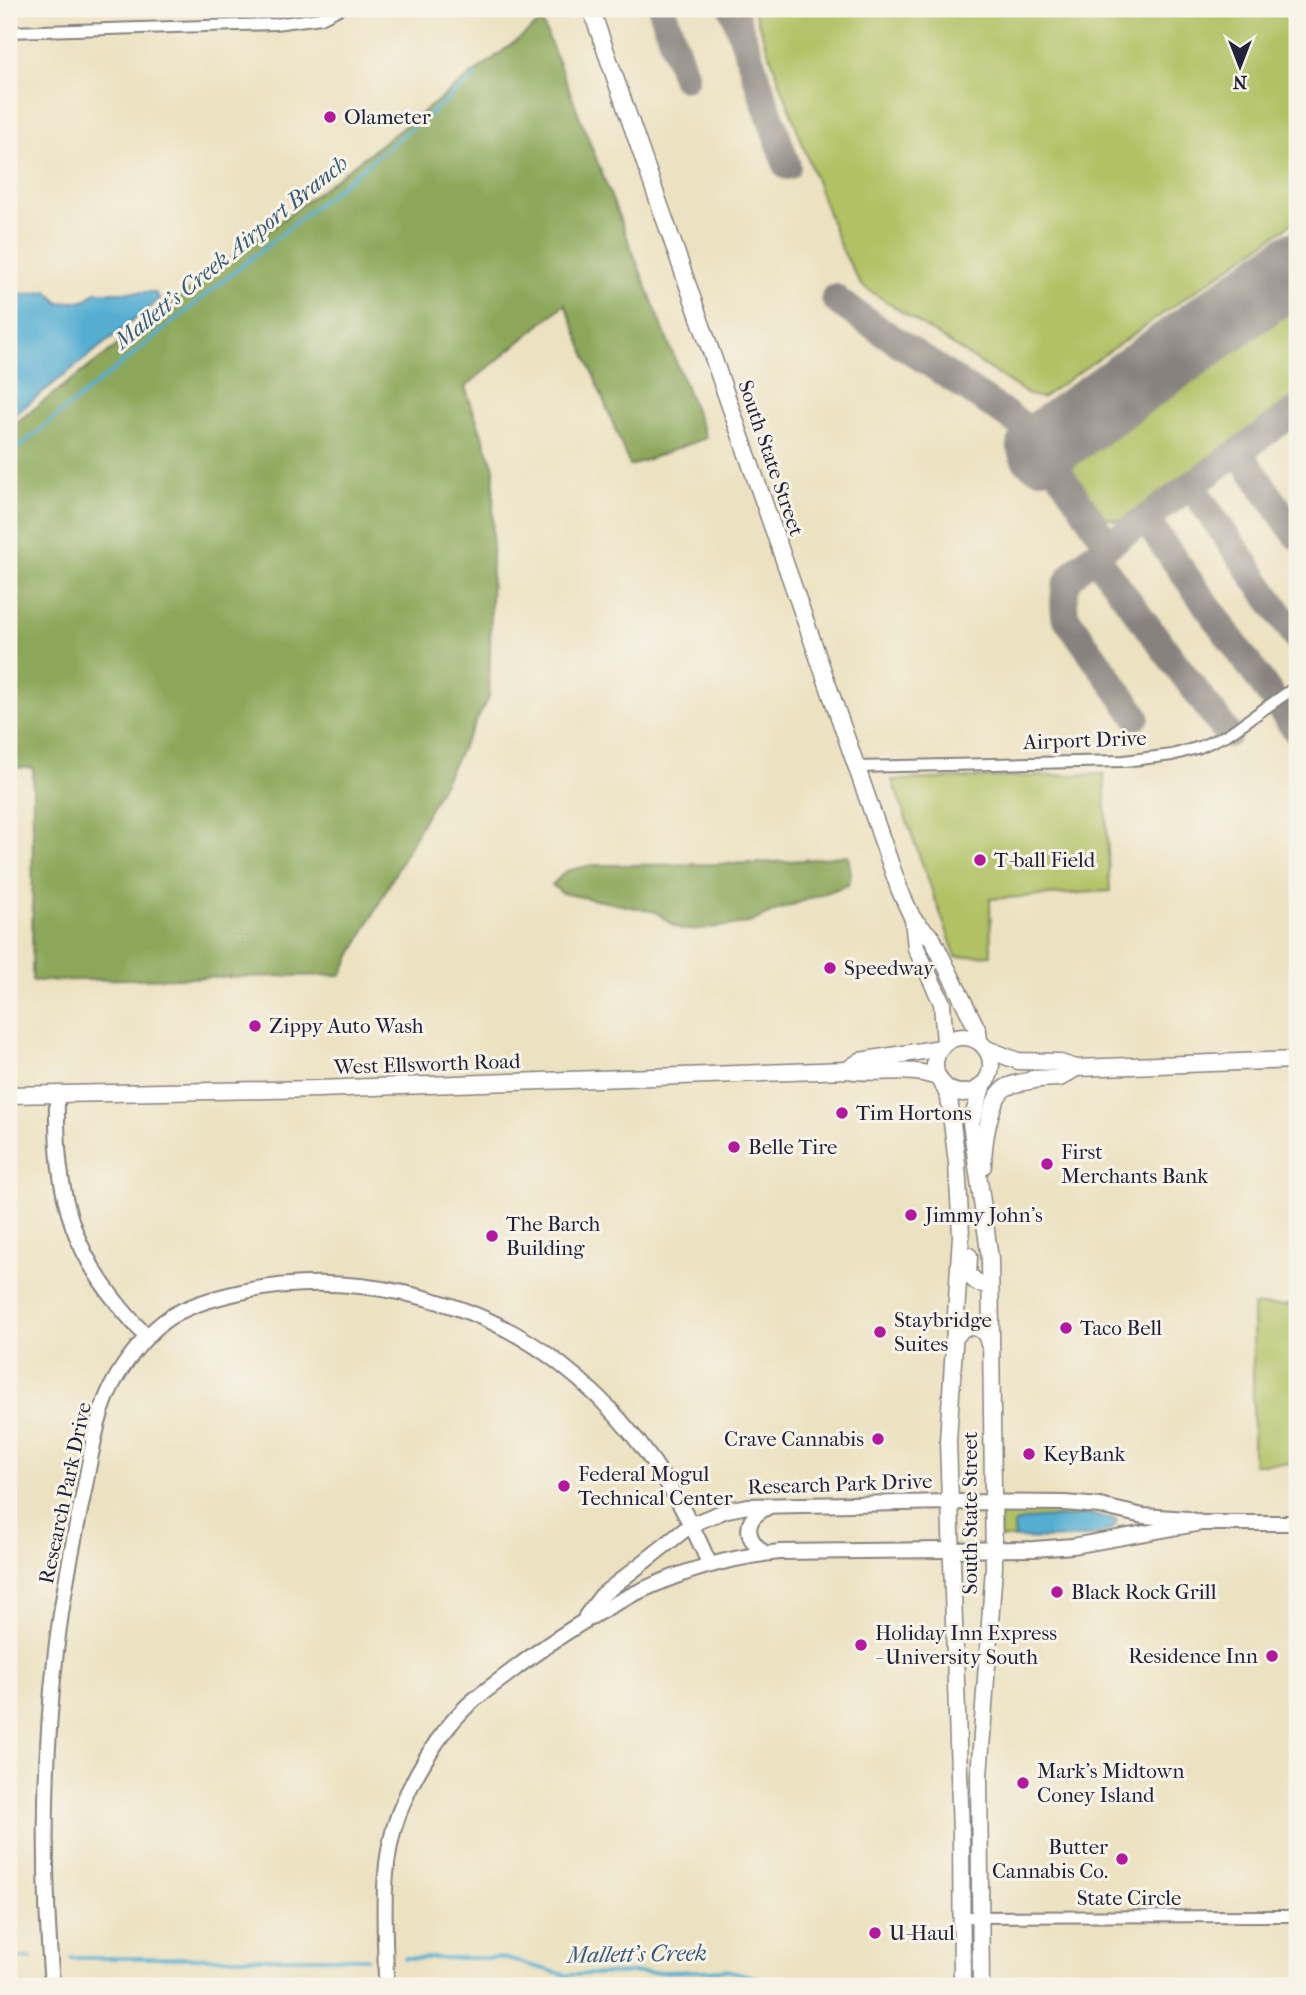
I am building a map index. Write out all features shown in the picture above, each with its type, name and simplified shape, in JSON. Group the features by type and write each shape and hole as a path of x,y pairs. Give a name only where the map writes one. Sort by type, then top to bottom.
{"main road":[{"name":"South State Street","path":"591,9 856,767 900,891 913,919 916,948 942,1003 943,1046"},
{"name":"South State Street","path":"913,919 932,938 983,1045"},
{"path":"983,1045 991,1067 985,1082 977,1089 963,1093 948,1089 941,1081 935,1062 943,1046 960,1037 983,1045 1018,1061 1058,1062 1076,1068 1297,1060"},
{"name":"West Ellsworth Road","path":"847,1070 860,1061 943,1046"},
{"path":"985,1082 1060,1078 1076,1068"},
{"name":"West Ellsworth Road","path":"9,1095 318,1089 847,1070 865,1073 909,1071 941,1081"},
{"path":"983,1200 983,1157 996,1098 1007,1087 1041,1079"},
{"name":"South State Street","path":"941,1081 948,1098 960,1214 948,1427 962,1986"},
{"name":"South State Street","path":"981,1986 978,1830 993,1549 990,1285 987,1231 972,1145 971,1123 985,1082"},
{"path":"957,1173 971,1173 978,1216 987,1231"},
{"path":"960,1214 969,1226 968,1275 978,1283 990,1285"},
{"path":"954,1339 963,1328 977,1326 987,1336 990,1350"},
{"path":"953,1602 960,1647 962,1686 967,1703 984,1718"}],"street":[{"path":"9,32 275,24 321,18 339,9"},
{"name":"Airport Drive","path":"856,767 1124,761 1172,755 1200,747 1228,734 1297,687"},
{"path":"57,1094 58,1162 70,1222 81,1251 107,1292 147,1337"},
{"name":"Research Park Drive","path":"52,1986 46,1845 51,1709 56,1650 71,1553 105,1400 126,1362 147,1337 170,1317 224,1296 270,1287 321,1284 393,1291 439,1301 481,1318 557,1361 616,1413 636,1436 675,1493 709,1563"},
{"name":"Research Park Drive","path":"583,1620 602,1595 692,1524 727,1510 772,1505 1065,1503 1100,1506 1201,1523"},
{"path":"764,1553 753,1545 750,1538 751,1519 757,1512 772,1505"},
{"path":"1073,1546 1085,1539 1122,1530 1124,1518 1118,1510"},
{"path":"1073,1546 1201,1523 1297,1523"},
{"name":"Research Park Drive","path":"386,1986 386,1869 399,1814 413,1782 452,1723 468,1705 583,1620 662,1581 709,1563 764,1553 1073,1546"},
{"name":"State Circle","path":"962,1917 1297,1916"},
{"path":"962,1963 980,1963"}],"green space":[{"path":"753,9 1297,9 1297,220 1042,398 1029,395 861,285 840,246"},
{"path":"542,21 706,438 630,466 565,304 465,387 494,468 489,697 341,975 32,981 33,768 9,767 9,428"},
{"path":"1297,294 1297,398 1140,515 1124,520 1111,519 1099,514 1083,501 1076,493 1069,474 1072,456"},
{"path":"1104,774 1110,891 990,899 991,955 956,957 892,780"},
{"path":"848,855 851,873 848,885 749,923 694,930 683,930 672,925 656,912 562,893 552,885 566,871 592,865 752,863"},
{"path":"1297,1305 1297,1463 1253,1464 1253,1306"},
{"path":"1052,1510 1088,1514 1031,1519 1014,1526 1015,1538 1000,1538 1000,1511"}],"water":[{"path":"47,291 59,303 84,301 96,292 154,292 160,299 9,419 9,293 31,294"},
{"path":"1088,1514 1116,1519 1117,1523 1100,1534 1086,1537 1015,1538 1014,1525 1023,1521"}],"waterway":[{"name":"Mallett's Creek Airport Branch","path":"9,455 476,76"},
{"name":"Mallett's Creek","path":"9,1958 31,1958"},
{"name":"Mallett's Creek","path":"71,1958 367,1958"},
{"name":"Mallett's Creek","path":"405,1958 503,1958 566,1975 726,1970 786,1984"},
{"name":"Mallett's Creek","path":"819,1984 906,1986"}],"taxiway":[{"path":"662,9 685,77"},
{"path":"733,9 787,166"},
{"path":"835,298 1031,431 1108,545"},
{"path":"1136,716 1065,616 1064,595 1069,581 1094,555 1297,410"},
{"path":"1239,452 1297,536"},
{"path":"1191,486 1297,638"},
{"path":"1145,519 1297,732"},
{"path":"1094,555 1228,734"}],"runway":[{"path":"1042,447 1297,266"}],"place":[{"name":"Olameter","path":"330,117"},
{"name":"T-ball Field","path":"980,860"},
{"name":"Speedway","path":"830,968"},
{"name":"Zippy Auto Wash","path":"255,1026"},
{"name":"Tim Hortons","path":"842,1113"},
{"name":"Belle Tire","path":"734,1147"},
{"name":"First Merchants Bank","path":"1047,1164"},
{"name":"Jimmy John's","path":"911,1215"},
{"name":"The Barch Building","path":"492,1236"},
{"name":"Taco Bell","path":"1066,1328"},
{"name":"Staybridge Suites","path":"880,1332"},
{"name":"Crave Cannabis","path":"878,1439"},
{"name":"KeyBank","path":"1029,1454"},
{"name":"Federal Mogul Technical Center","path":"564,1486"},
{"name":"Black Rock Grill","path":"1057,1592"},
{"name":"Holiday Inn Express - University South","path":"861,1645"},
{"name":"Residence Inn","path":"1272,1656"},
{"name":"Mark's Midtown Coney Island","path":"1023,1783"},
{"name":"Butter Cannabis Co.","path":"1122,1859"},
{"name":"U-Haul","path":"875,1933"}]}
